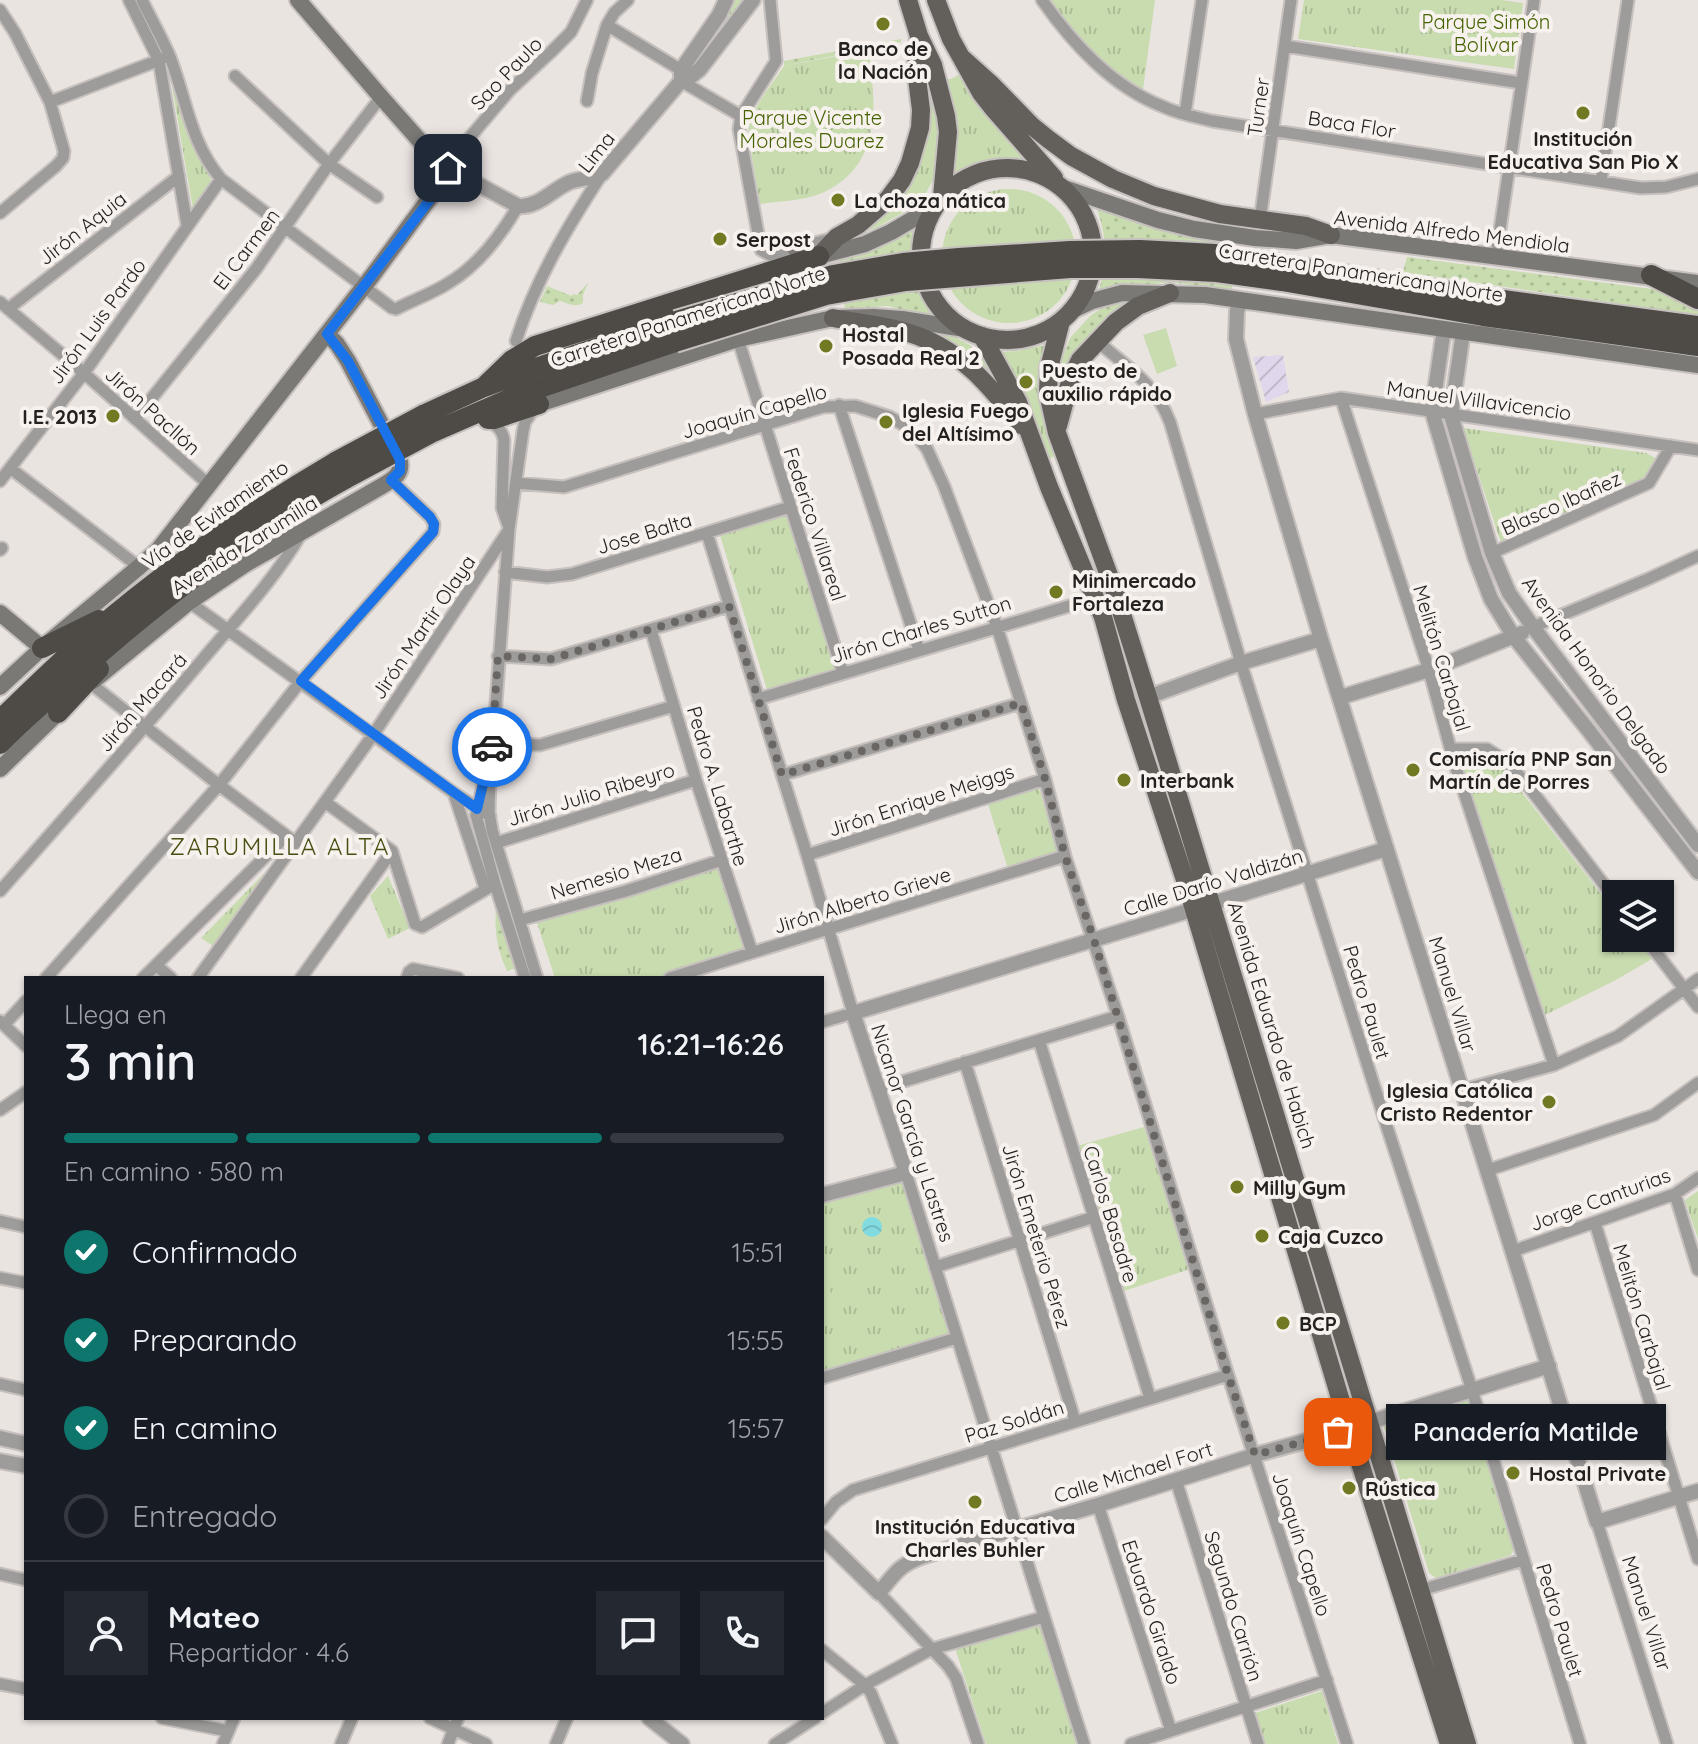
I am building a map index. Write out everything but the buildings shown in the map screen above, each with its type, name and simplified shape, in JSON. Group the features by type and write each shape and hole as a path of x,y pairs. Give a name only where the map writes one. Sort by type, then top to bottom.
{"highway":[{"name":"Carretera Panamericana Norte","path":"484,387 676,321 833,275 903,263 1070,251 1140,250 1215,254 1282,273 1483,316 1698,346"},
{"path":"484,387 512,360 535,346 819,256"},
{"name":"Carretera Panamericana Norte","path":"469,419 516,396 826,295 919,279 1070,268 1282,273 1698,326"},
{"path":"1651,275 1698,299"},
{"name":"Vía de Evitamiento","path":"0,720 77,647 163,599 342,469 428,423 484,387"},
{"path":"469,419 494,419 539,404"},
{"name":"Vía de Evitamiento","path":"428,423 469,419"},
{"path":"42,648 77,629 124,620 115,652 58,713"},
{"name":"Vía de Evitamiento","path":"0,744 124,620"}],"main road":[{"path":"298,0 435,158 448,168"},
{"path":"908,0 919,36 933,65 948,132 940,201 925,231 922,259 928,287 943,311 974,333"},
{"path":"936,0 981,93 1081,209 1091,235 1093,262 1086,288 1066,316"},
{"path":"819,256 837,237 858,225 888,199 910,163 920,128 920,90 916,70 919,36"},
{"path":"933,65 949,70 960,55"},
{"path":"960,55 1032,126 1071,156 1113,179 1154,196 1220,214 1258,229"},
{"name":"Avenida Zarumilla","path":"0,687 158,550 442,184 448,168"},
{"path":"819,256 865,244 891,232 940,201 965,178 991,169 1018,168 1158,220 1194,229 1306,226 1331,235"},
{"path":"1243,300 1237,282 1237,269 1240,256 1258,229"},
{"name":"Avenida Alfredo Mendiola","path":"1331,235 1698,283"},
{"path":"795,248 819,256 828,266 837,291 833,318"},
{"path":"539,404 738,339 801,324 833,318 902,319 1010,340 1037,335 1092,301 1122,293 1205,295 1698,365"},
{"path":"1057,433 1071,378 1080,360 1116,322 1138,306 1170,293"},
{"name":"Avenida Eduardo de Habich","path":"1066,316 1049,368 1048,393 1057,433 1115,592 1148,697 1349,1428 1455,1743"},
{"path":"833,318 899,330 921,337 959,358 992,388 1032,440"},
{"name":"Avenida Eduardo de Habich","path":"974,333 1018,402 1103,617 1126,700 1203,906 1370,1422 1421,1590 1455,1743"},
{"path":"327,334 348,361 400,460 400,471 391,480"},
{"path":"1045,474 1052,460 1057,458 1068,464"},
{"name":"Avenida Zarumilla","path":"0,769 90,683 189,602 244,565 391,480"},
{"path":"0,613 42,648"}],"street":[{"path":"129,0 164,59 187,225"},
{"path":"142,0 209,165 221,179 396,309 463,273 497,239 518,206"},
{"name":"Sao Paulo","path":"448,168 510,90 571,32 587,0"},
{"path":"587,101 607,25 628,0"},
{"name":"Lima","path":"516,341 540,282 602,174 681,76 726,0"},
{"path":"681,76 688,79 700,69 753,0"},
{"path":"770,0 776,61 741,116 739,133 761,250 770,255 837,237"},
{"name":"Baca Flor","path":"1042,0 1061,26 1110,76 1139,96 1185,114 1212,121 1641,188 1666,187 1698,179"},
{"path":"1185,114 1202,0"},
{"name":"Turner","path":"1258,229 1291,0"},
{"path":"1496,256 1534,0"},
{"path":"1601,181 1628,0"},
{"path":"0,11 15,33 50,102 64,151 63,158 0,213"},
{"path":"607,25 741,116"},
{"path":"1285,46 1521,83"},
{"path":"50,102 164,59"},
{"path":"235,76 329,164 377,197"},
{"name":"El Carmen","path":"135,419 256,269 329,164 381,97"},
{"path":"448,168 523,207 532,205 570,182 602,174"},
{"name":"Jirón Aquia","path":"4,305 179,176"},
{"name":"Jirón Luis Pardo","path":"0,481 84,373 221,179"},
{"name":"Manuel Villar","path":"1243,300 1237,310 1236,339 1321,639 1667,1744"},
{"name":"Jirón Pacllón","path":"4,305 209,485"},
{"name":"Avenida Honorio Delgado","path":"1444,329 1432,411 1475,557 1491,599 1514,637 1698,872"},
{"name":"Avenida Honorio Delgado","path":"1463,332 1451,415 1492,553 1509,593 1698,845"},
{"name":"Federico Villareal","path":"738,339 843,673"},
{"name":"Pedro Paulet","path":"1097,341 1149,384 1163,405 1580,1744"},
{"name":"Manuel Villavicencio","path":"1255,414 1341,398 1698,450"},
{"name":"Melitón Carbajal","path":"1341,398 1554,1065"},
{"path":"490,886 477,809 493,743 509,529 525,422 539,404"},
{"path":"839,405 919,650"},
{"name":"Joaquín Capello","path":"516,483 564,487 823,407 839,405 855,406 890,417 916,435 927,449 997,627 1045,779 1065,856 1347,1744"},
{"path":"469,419 496,426 503,433 502,508 509,529"},
{"name":"Blasco Ibañez","path":"1492,553 1649,483 1671,446"},
{"path":"10,468 139,567"},
{"path":"48,976 219,785 301,681 433,532 434,524 430,517 391,480"},
{"name":"Jose Balta","path":"505,572 547,577 572,574 790,507"},
{"name":"Jirón Martir Olaya","path":"145,976 291,839 325,802 509,529"},
{"name":"Jirón Macará","path":"0,891 146,727 290,553 303,531"},
{"name":"Nicanor García y Lastres","path":"707,533 853,1013 1084,1744"},
{"path":"1341,697 1429,670 1514,637 1698,556"},
{"name":"Jirón Charles Sutton","path":"758,699 1096,598"},
{"path":"189,602 490,816"},
{"path":"498,656 551,659 729,606"},
{"name":"Pedro A. Labarthe","path":"651,630 752,952"},
{"path":"1148,697 1241,663 1321,639"},
{"path":"90,683 291,839"},
{"path":"782,775 1021,703"},
{"path":"493,743 540,745 674,706"},
{"path":"1451,749 1487,749 1506,761 1602,882"},
{"path":"490,757 490,816 536,976"},
{"name":"Jirón Enrique Meiggs","path":"807,855 1045,779"},
{"name":"Jirón Julio Ribeyro","path":"496,843 696,780"},
{"path":"454,793 524,976"},
{"path":"325,802 392,851 415,924 419,927 490,886"},
{"name":"Jirón Martir Olaya","path":"199,976 291,839"},
{"name":"Calle Darío Valdizán","path":"824,1021 1386,849"},
{"path":"302,976 392,851"},
{"name":"Jirón Alberto Grieve","path":"676,976 1065,856"},
{"name":"Nemesio Meza","path":"520,920 722,860"},
{"path":"1656,952 1698,1007"},
{"path":"156,965 169,976"},
{"path":"410,974 434,976"},
{"path":"1462,1090 1554,1065 1618,1036 1698,979"},
{"path":"24,1003 2,1023 24,1044"},
{"path":"878,1089 1118,1016"},
{"name":"Carlos Basadre","path":"1039,1040 1150,1398"},
{"name":"Jirón Emeterio Pérez","path":"965,1062 1075,1421"},
{"path":"1488,1170 1654,1115 1698,1083"},
{"path":"0,1110 24,1093"},
{"path":"824,1191 906,1173"},
{"name":"Jorge Canturias","path":"1513,1251 1675,1194 1698,1178"},
{"path":"1675,1194 1698,1270"},
{"path":"935,1267 1094,1217"},
{"path":"0,1221 24,1227"},
{"name":"Melitón Carbajal","path":"1595,1223 1698,1559"},
{"path":"0,1278 24,1283"},
{"path":"824,1377 957,1338"},
{"name":"Calle Michael Fort","path":"879,1593 899,1567 909,1561 1549,1366"},
{"name":"Paz Soldán","path":"824,1517 836,1502 853,1490 1228,1375"},
{"path":"0,1384 24,1390"},
{"path":"0,1438 24,1444"},
{"path":"0,1461 24,1466"},
{"name":"Segundo Carrión","path":"1176,1480 1258,1744"},
{"path":"1597,1522 1698,1491"},
{"name":"Eduardo Giraldo","path":"1098,1505 1171,1731"},
{"path":"824,1539 879,1593 956,1678 978,1744"},
{"path":"1421,1590 1523,1560"},
{"path":"0,1574 24,1580"},
{"path":"824,1712 865,1685 932,1649 1044,1617"},
{"path":"824,1652 871,1693 892,1744"},
{"path":"1131,1744 1327,1680"},
{"path":"0,1684 24,1689"},
{"path":"172,1720 228,1731"},
{"path":"223,1744 233,1720"},
{"path":"341,1744 351,1720"},
{"path":"556,1744 566,1720"},
{"path":"652,1720 682,1744"},
{"path":"775,1744 812,1720"},
{"path":"448,1744 456,1724 486,1744"}],"shaded area":[{"path":"1283,355 1289,392 1266,402 1253,357"}],"green space":[{"path":"732,0 746,0 694,75 688,72"},
{"path":"1050,0 1155,0 1143,90 1091,51"},
{"name":"Parque Simón Bolívar","path":"1304,0 1501,0 1523,3 1514,69 1298,39"},
{"path":"901,39 901,42 784,66 784,61"},
{"name":"Parque Vicente Morales Duarez","path":"868,50 873,91 871,132 856,167 842,182 815,196 760,204 748,133 757,107 784,66"},
{"path":"920,53 941,128 937,170 926,193 904,212 876,228 853,236 905,187"},
{"path":"958,75 984,110 1030,160 990,162 953,175 958,137 947,79"},
{"path":"172,87 212,182 193,209"},
{"path":"1009,189 1035,194 1056,209 1071,230 1076,256 1071,282 1056,303 1035,318 1009,323 983,318 962,303 947,282 942,256 947,230 962,209 983,194"},
{"path":"1093,199 1243,240 1233,264 1233,290 1168,282 1098,292 1105,245"},
{"path":"915,225 918,287 935,319 888,306 845,309 838,260 871,250"},
{"path":"1407,257 1660,290 1698,305 1698,315 1403,272"},
{"path":"588,283 583,303 571,305 560,301 553,305 540,302 547,286 572,296"},
{"path":"1140,296 1108,317 1088,337 1073,362 1059,397 1057,372 1070,338 1091,315 1114,301"},
{"path":"912,326 949,334 970,345 1000,382 1011,411"},
{"path":"1166,328 1177,366 1157,374 1143,335"},
{"path":"1045,345 1037,382 1057,454 1048,460 998,352"},
{"path":"1463,428 1646,453 1659,460 1644,478 1501,543"},
{"path":"789,514 836,671 768,693 720,535"},
{"path":"1481,756 1498,763 1602,895 1602,952 1647,952 1652,959 1539,1018 1458,762 1462,757"},
{"path":"1039,788 1059,853 1008,869 988,804"},
{"path":"281,856 216,948 201,938"},
{"path":"719,865 745,951 664,976 554,976 537,923"},
{"path":"388,876 410,928 388,939 370,896"},
{"path":"496,908 516,968 507,971 497,940"},
{"path":"1144,1127 1190,1269 1124,1291 1077,1146"},
{"path":"906,1173 957,1338 824,1377 824,1194"},
{"path":"1698,1191 1698,1239 1685,1200"},
{"path":"824,1271 838,1315 824,1319"},
{"path":"1463,1396 1469,1400 1514,1549 1511,1555 1436,1578 1429,1573 1383,1424"},
{"path":"1036,1623 1043,1627 1078,1744 986,1744 956,1651 958,1646"},
{"path":"1322,1691 1338,1744 1265,1744 1255,1713"}],"water":[{"path":"868,1217 876,1217 882,1227 876,1237 868,1237 862,1231 862,1223"}],"way so far":[{"path":"492,747 498,656 551,659 729,606 782,775 1021,703 1065,856 1255,1455 1338,1432"}],"place":[{"name":"Banco de la Nación","path":"883,24"},
{"name":"Institución Educativa San Pio X","path":"1583,113"},
{"name":"La choza nática","path":"838,200"},
{"name":"Serpost","path":"720,239"},
{"name":"Hostal Posada Real 2","path":"826,346"},
{"name":"Puesto de auxilio rápido","path":"1026,382"},
{"name":"I.E. 2013","path":"113,416"},
{"name":"Iglesia Fuego del Altísimo","path":"886,422"},
{"name":"Minimercado Fortaleza","path":"1056,592"},
{"name":"Comisaría PNP San Martín de Porres","path":"1413,770"},
{"name":"Interbank","path":"1124,780"},
{"name":"Iglesia Católica Cristo Redentor","path":"1549,1102"},
{"name":"Milly Gym","path":"1237,1187"},
{"name":"Caja Cuzco","path":"1262,1236"},
{"name":"BCP","path":"1283,1323"},
{"name":"Panadería Matilde","path":"1338,1432"},
{"name":"Hostal Private","path":"1513,1473"},
{"name":"Rústica","path":"1349,1488"},
{"name":"Institución Educativa Charles Buhler","path":"975,1502"}],"district":[{"name":"ZARUMILLA ALTA","path":"280,846"}],"route":[{"path":"448,168 442,184 327,334 348,361 400,460 400,471 391,480 430,517 434,524 433,532 301,681 477,809 492,747"}]}
